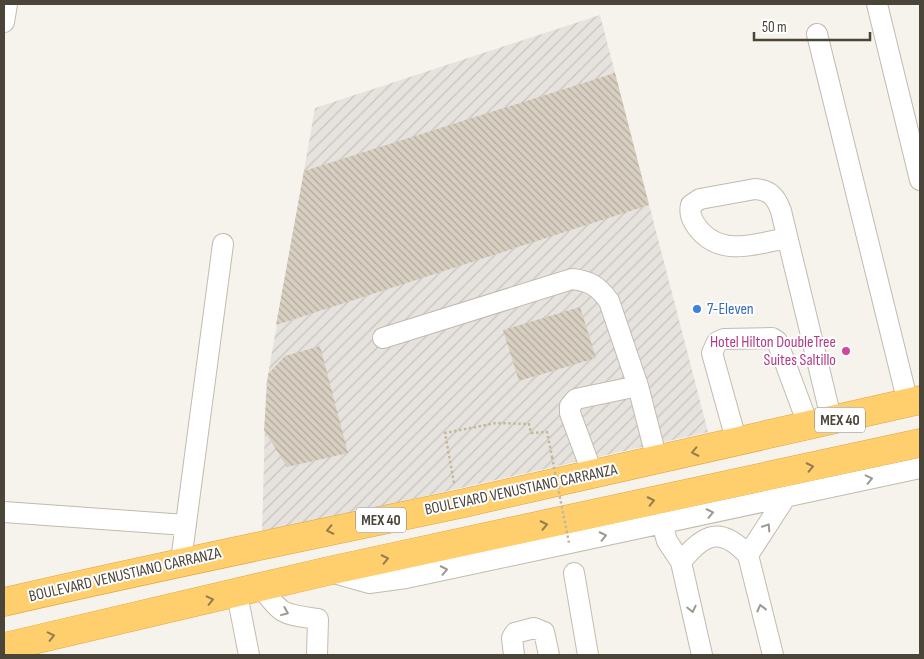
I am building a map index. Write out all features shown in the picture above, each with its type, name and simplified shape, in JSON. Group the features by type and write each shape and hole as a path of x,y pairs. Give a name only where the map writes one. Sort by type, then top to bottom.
{"highway":[{"name":"BOULEVARD VENUSTIANO CARRANZA","path":"4,602 181,561 457,504 737,443 914,401"},
{"name":"MEX 40","path":"18,648 328,571 920,443"}],"street":[{"path":"4,22 7,4"},
{"path":"877,4 920,180"},
{"path":"816,34 914,401"},
{"path":"787,238 745,247 724,246 700,230 692,220 691,205 700,199 755,189 763,190 777,200 787,238 821,424"},
{"path":"181,561 223,244"},
{"path":"383,338 572,279 590,282 609,301 638,386 657,460"},
{"path":"737,443 712,354 717,342 724,339 772,338 777,341 821,424"},
{"path":"593,474 570,413 570,406 576,399 638,386"},
{"path":"328,571 369,583 406,578 920,468"},
{"path":"748,555 786,498"},
{"path":"4,512 186,525"},
{"path":"662,524 670,546 681,562 702,655"},
{"path":"681,562 693,547 704,539 715,536 727,537 736,542 748,555 773,655"},
{"path":"574,573 588,655"},
{"path":"250,591 286,614 318,619 317,655"},
{"path":"249,655 250,591"},
{"path":"514,655 512,638 515,633 534,628 544,632 549,655"}],"path":[{"path":"457,504 445,433 496,423 528,424 531,433 548,432 569,543"}],"shaded area":[{"path":"600,15 708,432 262,533 266,386 315,108"}],"building":[{"path":"615,73 649,205 276,325 304,171"},
{"path":"580,307 596,358 519,381 503,330"},
{"path":"320,346 348,453 287,467 264,430 268,374 285,356"}],"place":[{"name":"7-Eleven","path":"697,309"},
{"name":"Hotel Hilton DoubleTree Suites Saltillo","path":"846,351"}]}
